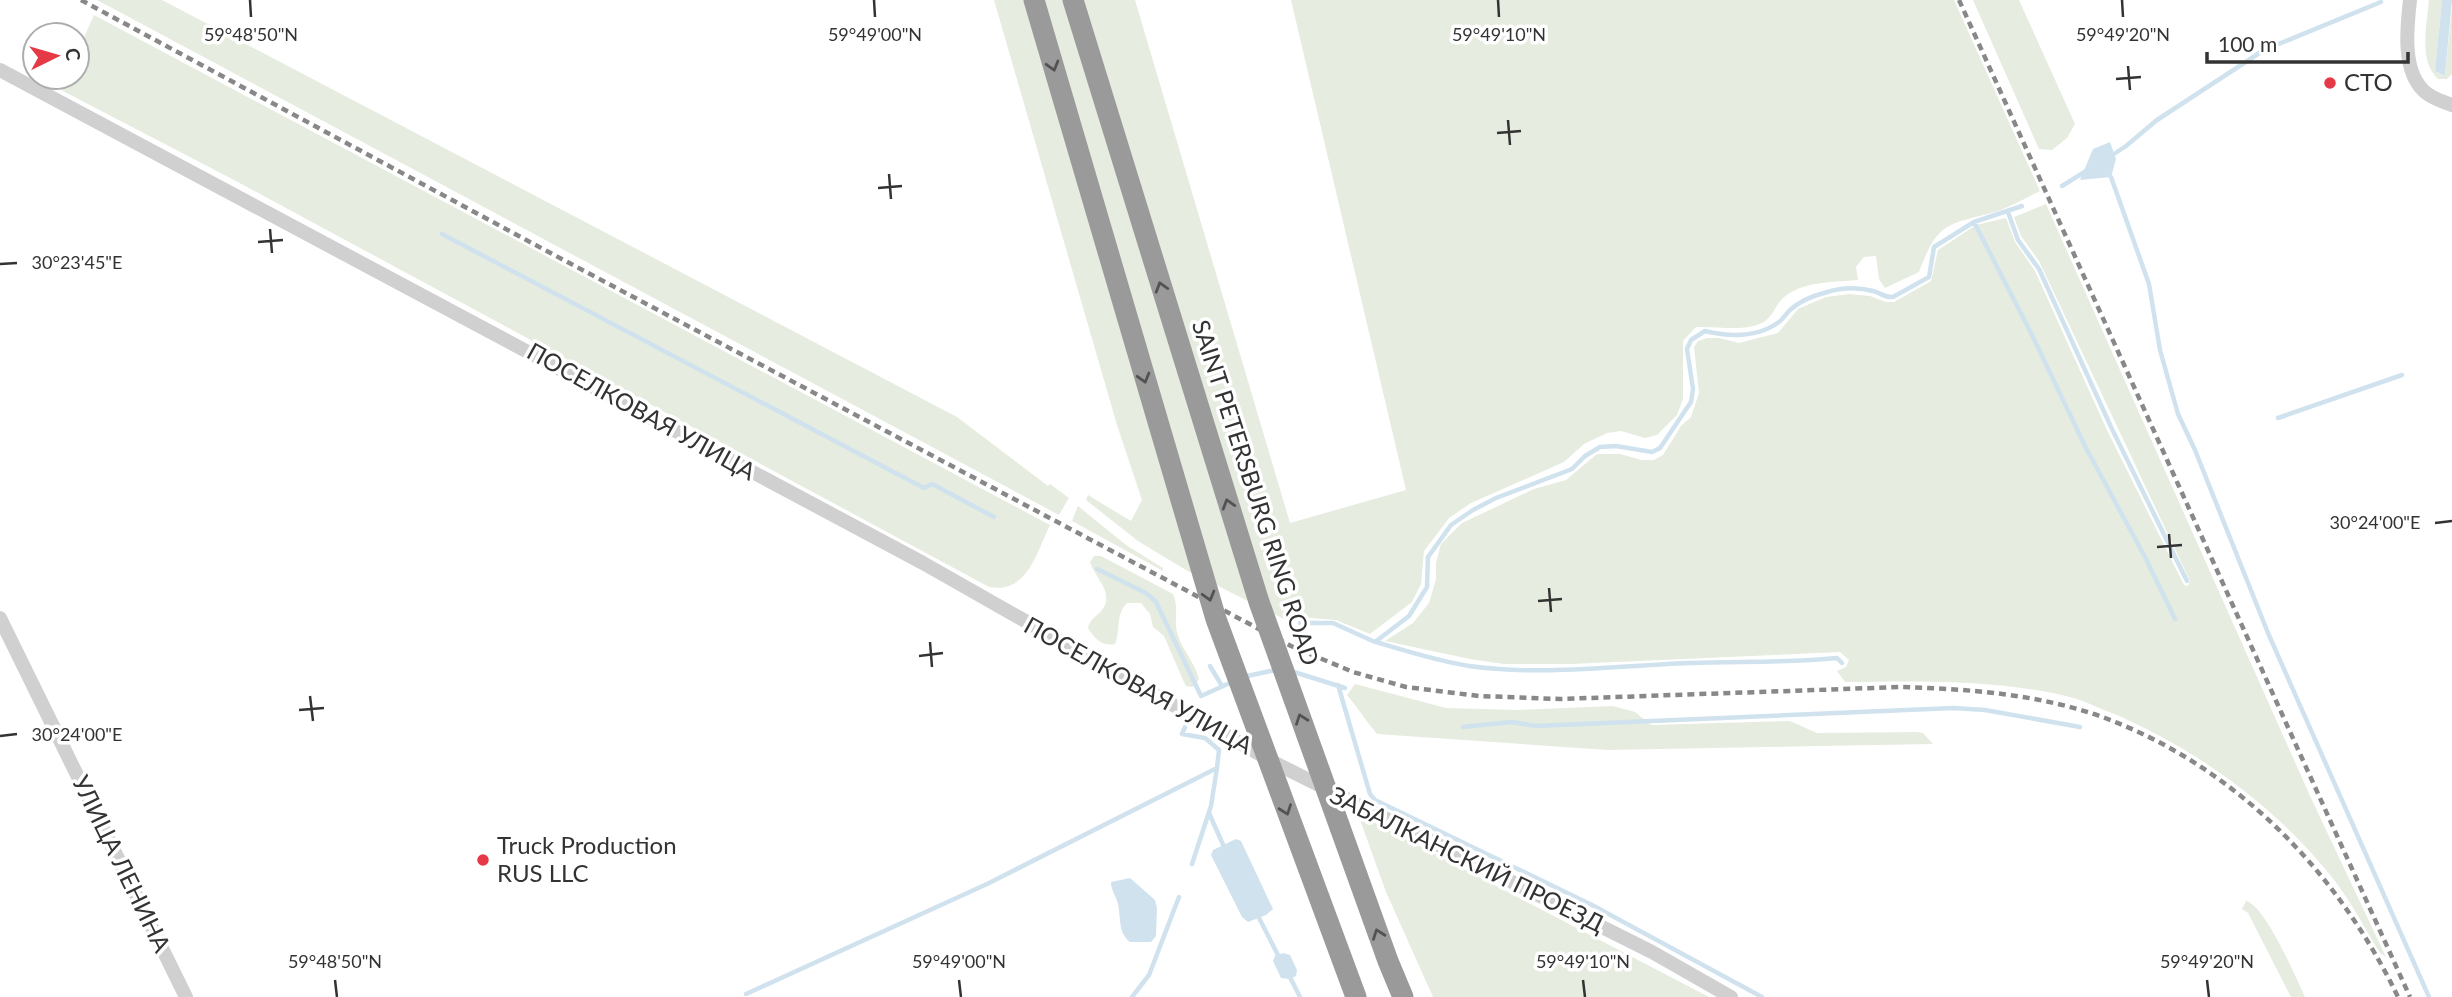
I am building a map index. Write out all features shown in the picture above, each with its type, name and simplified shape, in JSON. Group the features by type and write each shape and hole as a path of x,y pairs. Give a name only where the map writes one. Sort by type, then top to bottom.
{"highway":[{"path":"1034,0 1216,620 1356,997"},
{"name":"SAINT PETERSBURG RING ROAD","path":"1073,0 1259,602 1403,997"}],"street":[{"path":"2410,0 2407,33 2412,71 2423,91 2452,105"},
{"name":"ПОСЕЛКОВАЯ УЛИЦА","path":"0,69 923,563 1277,764"},
{"name":"УЛИЦА ЛЕНИНА","path":"0,618 186,997"},
{"name":"ЗАБАЛКАНСКИЙ ПРОЕЗД","path":"1277,764 1652,952 1731,997"}],"shaded area":[{"path":"97,0 162,0 957,417 1048,486 1050,484 1069,498 1059,515"},
{"path":"994,0 1135,0 1290,523 1406,490 1291,0 1954,0 2040,191 2001,210 1946,228 1932,243 1919,272 1885,288 1879,279 1876,256 1864,257 1856,267 1858,280 1819,283 1799,288 1783,298 1769,318 1755,326 1696,327 1683,341 1683,399 1677,415 1657,435 1645,438 1621,431 1607,433 1584,444 1564,462 1471,503 1449,518 1424,551 1421,584 1412,602 1370,634 1336,620 1310,618 1288,621 1186,570 1138,541 1086,500 1088,495 1131,521 1142,500 1117,425"},
{"path":"1973,0 2019,0 2075,124 2067,138 2052,150 2039,149"},
{"path":"2429,0 2442,0 2435,71 2445,76 2452,7 2452,74 2447,79 2438,79 2428,62 2425,41"},
{"path":"94,15 1050,525 1035,559 1013,584 1002,588 989,587 234,180 63,91 91,91 91,22"},
{"path":"2046,204 2311,798 2386,957 2380,953 2353,907 2313,854 2262,805 2175,744 2077,699 2050,692 1992,685 1845,682 1837,671 1846,667 1849,660 1840,652 1570,664 1504,664 1385,641 1413,623 1429,603 1441,544 1462,523 1534,489 1566,480 1597,454 1620,454 1642,460 1654,460 1663,455 1681,426 1691,417 1699,393 1694,347 1698,341 1719,338 1739,343 1778,333 1798,309 1826,297 1849,294 1894,302 1931,281 1938,250 1976,225 2006,218 2015,242 2035,271 2106,428 2184,585 2188,586 2190,581 2039,261 2021,236 2014,217"},
{"path":"1078,506 1126,545 1163,568 1163,571 1072,521"},
{"path":"1094,556 1101,556 1173,594 1177,632 1199,679 1193,687 1186,686 1164,636 1153,627 1150,614 1141,603 1127,603 1123,608 1115,644 1102,643 1093,635 1089,625 1102,610 1106,598 1103,586 1090,562"},
{"path":"1355,684 1446,708 1518,710 1613,706 1635,712 1651,725 1790,721 1817,733 1917,732 1923,733 1933,744 1607,750 1377,734 1347,695"},
{"path":"1358,814 1709,997 1433,997 1386,892"},
{"path":"2246,901 2254,905 2271,928 2305,997 2291,997 2248,913 2242,909"}],"water":[{"path":"2442,0 2452,0 2445,76 2435,71"},
{"path":"2110,142 2116,159 2111,177 2080,180 2093,149"},
{"path":"1236,839 1241,841 1273,909 1248,922 1242,917 1211,855 1213,850"},
{"path":"1130,878 1155,900 1156,936 1151,942 1130,942 1122,930 1111,882"},
{"path":"1283,953 1290,955 1297,970 1296,976 1289,979 1281,978 1273,961 1275,956"}],"waterway":[{"path":"2111,156 2157,120 2264,50 2381,2"},
{"path":"2062,186 2086,171"},
{"path":"2111,177 2149,284 2160,350 2178,414 2268,633 2429,997"},
{"path":"1300,623 1333,623 1375,642 1409,616 1427,587 1428,557 1451,525 1473,510 1496,498 1572,469 1585,456 1600,447 1616,446 1652,452 1660,448 1691,402 1693,389 1687,349 1691,340 1705,331 1734,335 1762,331 1779,322 1802,302 1836,290 1861,289 1893,297 1929,277 1934,247 1974,222 2022,206"},
{"path":"2008,212 2018,240 2039,269 2111,427 2187,581"},
{"path":"1974,222 2085,446 2175,619"},
{"path":"442,234 924,488 932,484 994,517"},
{"path":"2278,418 2402,375"},
{"path":"1097,569 1146,593 1156,602 1201,696 1232,682"},
{"path":"1376,642 1457,664 1496,669 1578,669 1837,658 1842,663"},
{"path":"1210,666 1222,686"},
{"path":"1243,677 1275,670"},
{"path":"1291,671 1345,688"},
{"path":"1338,685 1370,794 1375,800 1592,905 1762,997"},
{"path":"1463,727 1511,722 1536,726 1953,708 1985,710 2080,727"},
{"path":"1185,727 1182,734 1205,738 1219,750 1217,768"},
{"path":"746,994 987,884 1217,768 1211,806 1192,864"},
{"path":"1209,813 1225,849"},
{"path":"1132,997 1149,975 1179,897"},
{"path":"1257,914 1280,959"},
{"path":"1288,973 1300,997"}],"railway":[{"path":"81,0 1291,646 1353,672 1406,687 1479,696 1560,699 1901,687 1952,689 2030,698 2105,718 2153,739 2198,765 2239,795 2278,829 2313,867 2345,908 2374,951 2398,997"},
{"path":"1959,0 2410,997"}],"place":[{"name":"СТО","path":"2330,83"},
{"name":"Truck Production RUS LLC","path":"483,860"}]}
